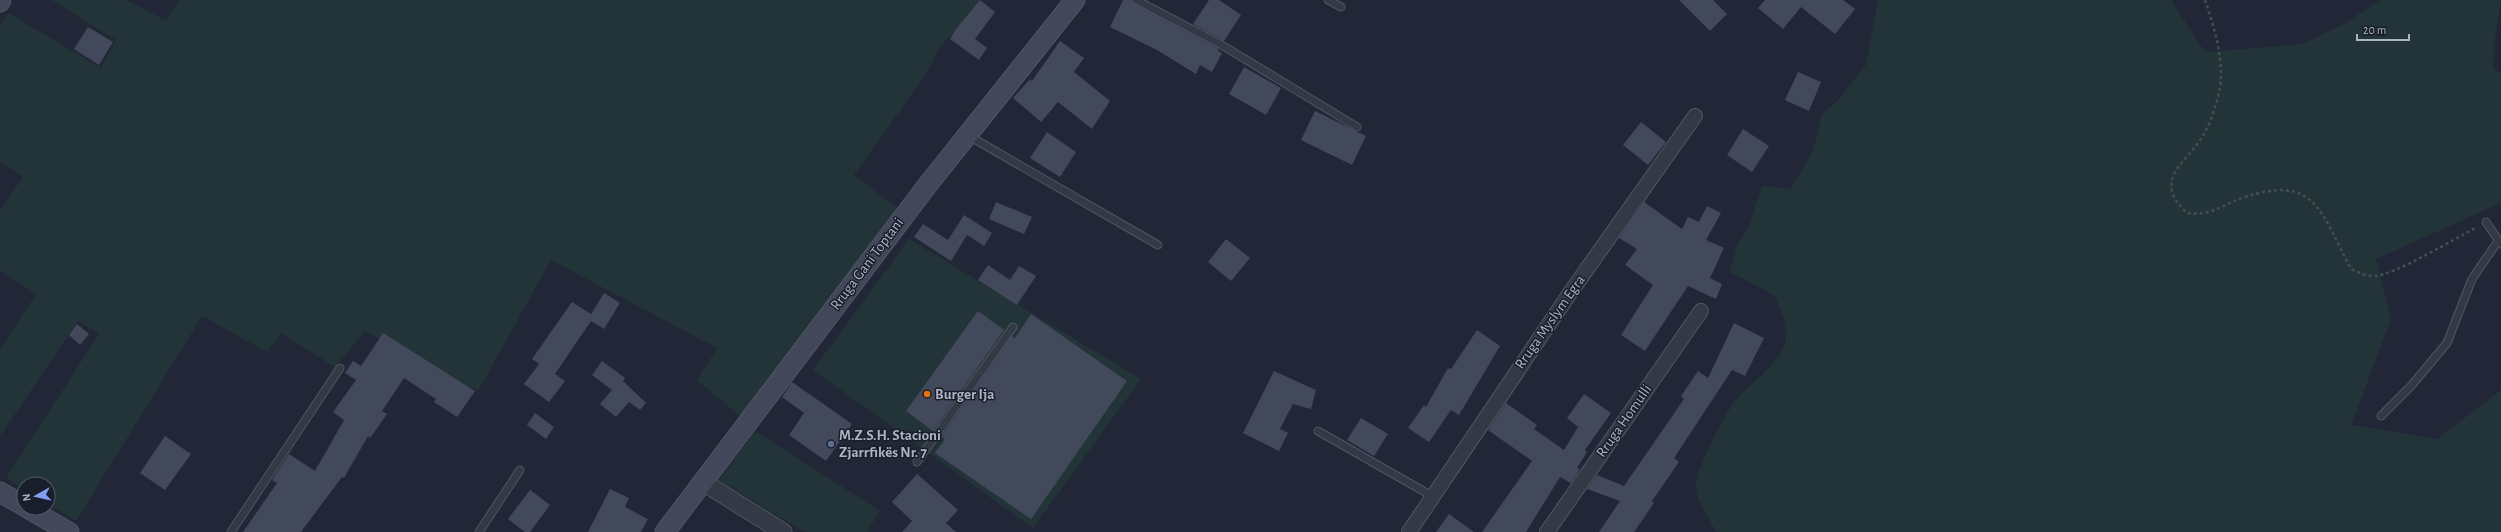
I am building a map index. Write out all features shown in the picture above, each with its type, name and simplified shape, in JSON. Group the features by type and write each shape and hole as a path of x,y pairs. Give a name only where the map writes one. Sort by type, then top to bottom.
{"main road":[{"name":"Rruga Gani Toptani","path":"665,532 917,199 1075,0"},
{"path":"0,492 16,501"},
{"path":"41,516 69,532"}],"street":[{"name":"Rruga Myslym Egra","path":"1409,532 1570,293 1695,116"},
{"name":"Rruga Homulli","path":"1547,532 1701,311"},
{"path":"703,482 783,532"}],"lane":[{"path":"1136,0 1220,44 1357,127"},
{"path":"1328,0 1341,7"},
{"path":"968,136 1158,245"},
{"path":"2381,416 2411,386 2447,343 2472,278 2500,243 2486,222"},
{"path":"917,462 1012,326"},
{"path":"231,532 340,368"},
{"path":"1318,431 1432,496"},
{"path":"479,532 520,470"}],"path":[{"path":"2205,0 2219,55 2220,87 2212,117 2201,139 2177,166 2171,180 2172,191 2178,204 2187,213 2211,212 2241,198 2274,190 2293,190 2314,202 2351,269 2362,274 2376,276 2398,268 2486,222"}],"shaded area":[{"path":"52,0 127,0 166,21 179,0 981,0 940,47 926,74 854,175 901,211 740,416 697,380 717,348 551,260 478,391 365,331 335,367 281,333 267,352 202,316 76,521 56,509 56,476 16,476 16,484 6,478 99,334 78,321 0,436 0,350 36,294 0,270 0,211 23,177 0,162 0,25 8,13 101,68 116,40"},
{"path":"1878,0 2171,0 2205,52 2302,44 2344,24 2380,0 2501,0 2494,46 2493,69 2501,72 2501,203 2376,259 2391,319 2351,425 2437,439 2501,390 2501,532 1718,532 1715,530 1698,497 1696,486 1701,467 1727,413 1739,396 1774,362 1784,346 1786,338 1781,310 1774,295 1730,272 1735,249 1749,226 1762,186 1790,189 1813,151 1822,114 1837,101 1866,65"},
{"path":"909,239 1141,379 1033,528 813,370"},
{"path":"755,431 880,511 867,532 805,532 719,480"}],"building":[{"path":"980,0 995,12 975,39 987,48 979,60 950,39 955,30"},
{"path":"1123,0 1131,0 1134,4 1219,49 1218,51 1222,53 1212,72 1200,65 1196,74 1157,50 1110,27"},
{"path":"1209,0 1219,0 1241,15 1224,41 1193,24"},
{"path":"1679,0 1713,0 1727,14 1710,31"},
{"path":"1765,0 1843,0 1855,9 1835,34 1801,7 1783,29 1758,8"},
{"path":"88,27 113,42 99,65 74,49"},
{"path":"1060,41 1084,58 1074,72 1110,101 1092,129 1058,102 1041,122 1013,98 1030,79 1032,81"},
{"path":"1244,67 1281,88 1266,115 1229,94"},
{"path":"1798,72 1821,82 1809,111 1785,100"},
{"path":"1315,111 1366,136 1352,165 1301,140"},
{"path":"1641,122 1666,142 1648,165 1623,145"},
{"path":"1743,129 1769,146 1752,172 1727,155"},
{"path":"1047,132 1076,152 1060,177 1030,158"},
{"path":"996,202 1032,217 1024,234 989,219"},
{"path":"1644,202 1682,229 1688,217 1699,222 1707,206 1721,213 1706,240 1724,248 1710,278 1722,284 1716,299 1688,286 1645,351 1621,335 1653,285 1625,265 1637,249 1619,238"},
{"path":"964,215 992,233 984,246 967,235 951,261 914,237 923,224 948,240"},
{"path":"1226,239 1250,258 1231,281 1208,262"},
{"path":"988,265 1010,280 1019,266 1036,276 1017,305 978,280"},
{"path":"604,293 620,303 604,329 591,321 555,374 565,381 549,402 524,384 539,364 532,359 572,302 591,314"},
{"path":"978,311 1004,330 933,431 906,411"},
{"path":"1031,314 1127,381 1031,519 935,453 945,439 941,437 1012,336 1015,338"},
{"path":"1734,323 1764,338 1745,376 1732,370 1674,458 1679,462 1652,501 1654,503 1634,532 1599,532 1620,501 1587,489 1597,475 1624,486 1684,399 1681,396 1698,371 1708,378"},
{"path":"77,324 89,334 80,345 69,335"},
{"path":"1477,330 1500,346 1459,415 1451,410 1429,442 1408,428 1424,405 1426,407 1448,368 1451,369"},
{"path":"383,333 475,391 457,417 434,402 436,399 404,378 382,411 387,414 370,438 368,436 344,478 342,477 301,532 243,532 277,483 272,480 289,454 315,471 344,420 333,412 356,380 345,373 353,361 361,366"},
{"path":"602,361 625,378 623,381 646,403 640,410 629,402 616,417 600,404 612,390 592,375"},
{"path":"1274,371 1316,390 1311,409 1293,404 1280,429 1288,433 1279,451 1243,433"},
{"path":"792,382 852,424 826,461 789,435 804,413 782,397"},
{"path":"1584,394 1611,413 1585,450 1587,452 1577,468 1580,469 1571,483 1560,477 1526,532 1482,532 1532,461 1488,430 1506,403 1537,425 1534,429 1564,450 1578,427 1567,418"},
{"path":"535,413 554,427 546,439 527,425"},
{"path":"1361,418 1388,434 1374,456 1347,440"},
{"path":"165,436 191,454 165,490 140,473"},
{"path":"917,474 958,510 946,523 956,532 902,532 912,521 892,502"},
{"path":"610,489 629,498 625,507 648,519 641,532 588,532"},
{"path":"530,490 550,505 530,532 525,532 508,519"},
{"path":"1449,514 1474,532 1436,532"}],"place":[{"name":"Burger Ija","path":"927,394"},
{"name":"M.Z.S.H. Stacioni Zjarrfikës Nr. 7","path":"831,444"}]}
